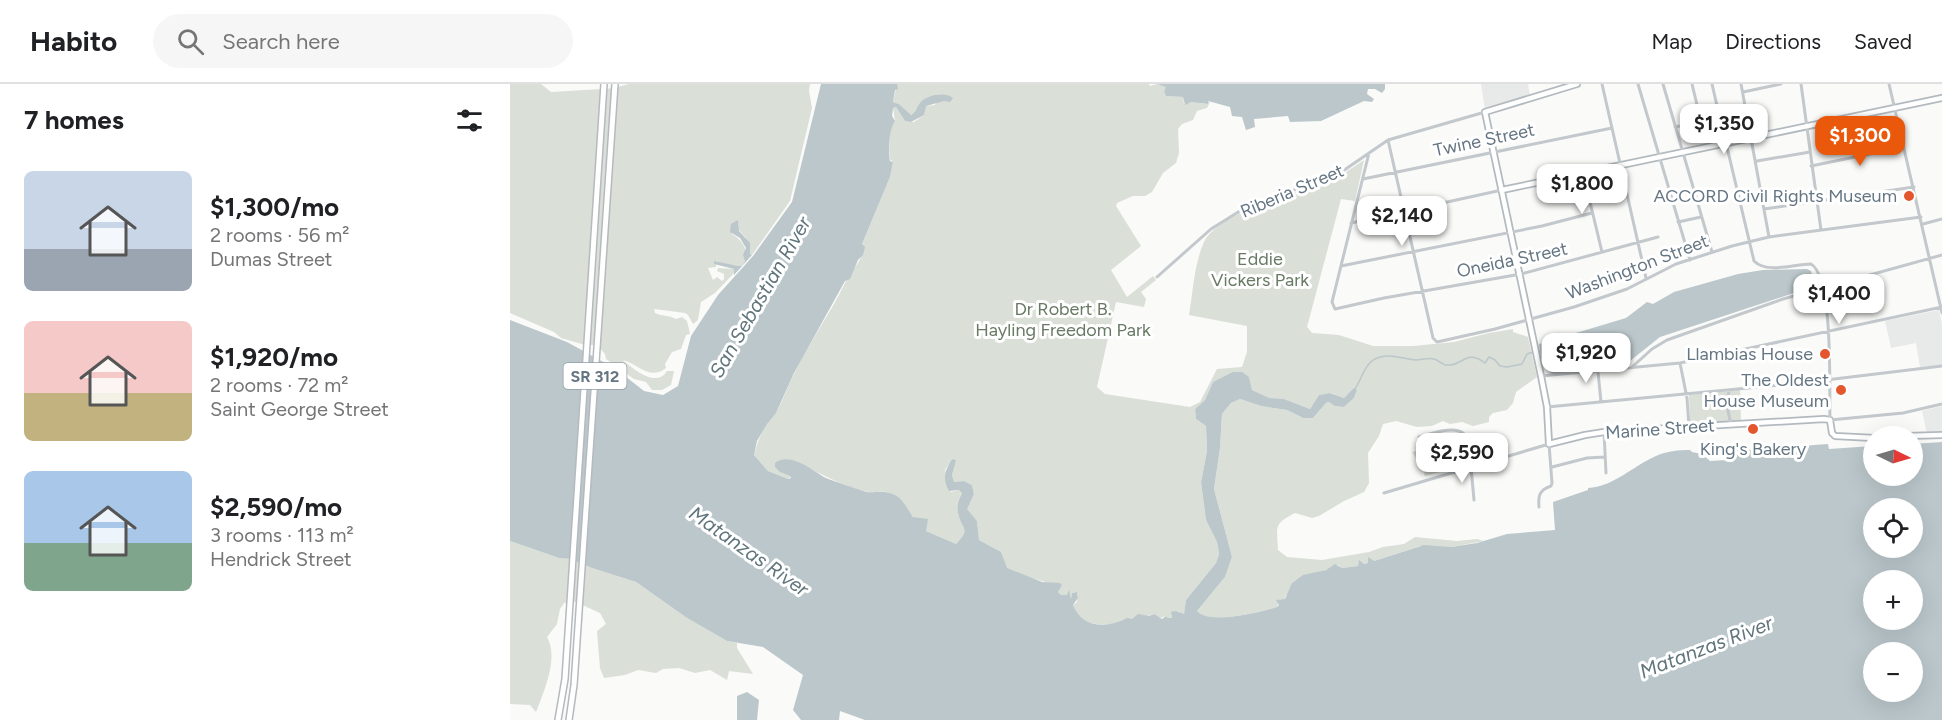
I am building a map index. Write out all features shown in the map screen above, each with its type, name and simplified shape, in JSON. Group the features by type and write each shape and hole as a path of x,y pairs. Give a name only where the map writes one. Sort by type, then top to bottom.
{"main road":[{"name":"SR 312","path":"558,720 566,665 604,84"},
{"name":"SR 312","path":"569,720 576,669 615,84"}],"street":[{"name":"Riberia Street","path":"1157,277 1210,230 1248,206 1337,175 1388,140 1577,84"},
{"path":"1602,84 1646,279"},
{"path":"1638,84 1690,260"},
{"path":"1662,84 1712,252"},
{"path":"1692,84 1706,137 1717,145"},
{"path":"1712,84 1722,128 1717,145"},
{"path":"1741,84 1769,237"},
{"path":"1743,92 1781,84"},
{"path":"1801,84 1821,230"},
{"path":"1889,84 1942,313"},
{"path":"1351,223 1942,98"},
{"path":"1485,112 1512,231 1547,407 1552,485 1543,489 1539,494 1539,507"},
{"path":"1675,128 1701,122"},
{"name":"Twine Street","path":"1363,179 1612,128"},
{"path":"1388,140 1423,291"},
{"path":"1726,143 1753,258 1757,264 1782,267 1811,264 1817,268 1823,289 1829,331 1832,433 1834,436 1863,437"},
{"path":"1811,166 1904,147"},
{"path":"1756,160 1810,152"},
{"path":"1369,153 1341,266 1592,213"},
{"path":"1583,173 1602,252"},
{"path":"1764,209 1914,187"},
{"path":"1678,222 1701,217"},
{"name":"Washington Street","path":"1423,291 1433,338 1436,341 1458,338 1612,294 1667,267 1749,242 1769,237 1921,217"},
{"path":"1923,224 1942,219"},
{"name":"Oneida Street","path":"1341,266 1332,303 1335,309 1521,274 1658,237"},
{"path":"1630,369 1652,349 1667,340 1783,299 1942,255"},
{"path":"1541,376 1680,363 1941,307"},
{"path":"1680,363 1689,427"},
{"path":"1547,407 1829,380 1942,366"},
{"path":"1598,372 1600,402"},
{"path":"1729,390 1727,406 1731,425"},
{"name":"Marine Street","path":"1384,494 1472,466 1585,435 1604,432 1830,420 1903,412 1942,404"},
{"path":"1419,437 1446,430 1460,431 1469,443 1474,500"},
{"path":"1604,432 1606,473"},
{"path":"1923,436 1942,435"},
{"path":"1552,467 1605,456"}],"shaded area":[{"path":"1481,84 1528,84 1530,96 1485,110"},
{"path":"1939,310 1942,324 1942,365 1920,367 1916,343 1891,348 1885,321"},
{"path":"1942,406 1942,433 1927,434 1922,411"}],"green space":[{"path":"510,84 541,84 551,92 602,89 585,345 561,338 554,332 510,313"},
{"path":"629,84 810,84 812,108 790,201 752,255 746,238 738,229 739,224 732,234 745,248 745,261 742,266 716,261 716,267 708,268 713,280 717,277 722,281 724,279 724,274 717,271 718,268 734,269 735,272 715,293 701,302 698,320 693,324 685,313 654,309 658,314 676,319 682,317 687,321 690,334 686,335 681,349 672,352 665,364 666,368 660,372 649,372 623,360 638,372 651,378 662,376 667,371 674,371 671,385 662,390 652,390 646,382 634,379 606,359 599,347 617,87"},
{"path":"897,84 1149,84 1150,86 1157,84 1167,87 1164,92 1166,96 1183,97 1184,104 1210,102 1207,108 1197,111 1193,120 1182,124 1178,129 1179,153 1176,163 1163,173 1152,192 1145,196 1133,196 1117,203 1116,206 1141,246 1111,270 1127,297 1153,276 1156,280 1141,292 1146,299 1144,307 1116,302 1097,387 1105,394 1190,407 1200,402 1217,369 1242,367 1247,352 1247,326 1189,315 1196,269 1204,242 1212,231 1242,213 1260,204 1340,176 1364,160 1355,201 1341,199 1307,327 1312,333 1339,335 1373,346 1413,346 1454,342 1513,329 1513,332 1528,337 1537,377 1516,392 1513,403 1507,410 1493,413 1489,417 1489,422 1473,426 1462,422 1450,424 1443,421 1432,426 1417,427 1396,421 1383,424 1379,436 1368,453 1369,483 1364,492 1319,516 1312,518 1295,513 1283,520 1278,527 1278,550 1287,557 1322,560 1404,544 1415,537 1484,541 1451,547 1420,546 1374,561 1368,560 1368,563 1364,564 1359,561 1358,566 1342,568 1338,565 1334,566 1292,583 1289,595 1286,595 1284,601 1280,599 1277,607 1259,612 1212,617 1197,611 1225,577 1232,557 1214,489 1222,414 1231,403 1240,399 1261,406 1287,410 1303,418 1313,418 1326,403 1330,402 1335,406 1344,407 1354,398 1357,390 1354,389 1344,398 1331,393 1319,395 1310,409 1284,399 1268,398 1252,390 1249,378 1213,382 1205,400 1195,409 1196,419 1206,426 1207,451 1201,482 1206,520 1217,542 1219,554 1216,563 1186,600 1184,614 1178,611 1171,615 1172,618 1166,616 1160,618 1153,614 1117,623 1091,623 1078,614 1073,605 1077,602 1078,594 1074,592 1071,599 1069,592 1068,595 1061,595 1058,592 1059,588 1053,584 1006,568 1001,552 979,540 977,521 966,509 974,494 972,485 964,481 954,482 952,475 955,460 952,459 945,470 951,492 959,490 962,492 957,510 964,531 956,544 926,531 924,519 910,514 892,494 867,492 854,488 786,460 780,472 791,476 788,479 768,471 754,455 760,436 777,411 801,361 861,258 862,244 890,177 893,162 890,159 890,139 895,121 893,108 896,107 905,121 914,122 924,115 925,106 935,105 939,94 926,101 916,113 910,115 899,104 893,102"},
{"path":"613,88 595,345 589,345 606,89"},
{"path":"1740,390 1741,422 1690,425 1689,395"},
{"path":"1436,446 1443,471 1425,476 1412,452"},
{"path":"510,541 636,582 687,618 727,641 737,643 737,648 753,674 729,671 727,680 710,670 695,673 679,668 663,669 656,673 638,670 625,675 604,678 600,668 597,631 606,624 600,613 576,602 564,603 560,609 557,624 547,637 551,664 536,712 530,705 510,704"}],"water":[{"path":"821,84 897,84 898,89 895,90 893,102 899,104 911,115 923,100 931,96 941,94 953,98 950,102 944,101 926,106 924,115 911,122 905,121 896,107 893,108 892,116 895,121 891,129 890,140 890,161 893,162 890,177 862,244 865,247 863,255 858,260 850,279 845,281 794,373 776,413 757,441 754,455 768,471 788,479 791,478 790,476 780,472 775,467 775,463 787,459 808,467 826,478 867,492 891,493 903,502 913,517 928,519 926,531 956,544 964,531 957,510 962,493 959,490 949,491 945,479 952,459 956,460 952,475 954,482 964,481 972,485 974,494 967,509 977,521 979,540 1001,552 1007,568 1042,582 1060,583 1062,585 1058,592 1061,595 1067,595 1069,590 1071,599 1072,593 1077,592 1078,598 1073,605 1077,613 1082,618 1096,624 1111,624 1127,618 1132,619 1138,614 1149,616 1154,614 1162,619 1166,616 1172,618 1171,612 1184,614 1186,600 1216,563 1219,554 1217,542 1206,520 1201,482 1207,451 1206,426 1196,419 1195,409 1205,400 1213,382 1233,372 1242,372 1249,377 1252,390 1269,398 1284,399 1310,409 1319,395 1330,393 1344,398 1354,388 1357,390 1354,398 1344,407 1326,403 1313,418 1303,418 1287,410 1261,406 1240,399 1231,403 1222,414 1214,489 1232,557 1225,577 1197,611 1212,617 1235,616 1277,607 1279,605 1276,600 1285,599 1292,583 1303,575 1326,570 1335,564 1342,568 1358,566 1359,560 1364,564 1368,563 1368,557 1374,561 1424,545 1451,547 1477,543 1507,534 1555,530 1553,502 1588,490 1588,488 1606,484 1648,460 1668,452 1690,450 1702,454 1710,461 1727,460 1734,448 1745,447 1746,450 1828,444 1829,449 1863,447 1863,486 1923,486 1923,443 1942,442 1942,720 865,720 840,711 839,720 801,720 793,710 803,675 763,647 727,641 687,618 636,582 510,541 510,320 567,342 616,369 644,391 663,395 678,386 691,336 718,295 753,256 792,202"},
{"path":"1157,84 1385,84 1385,89 1382,93 1375,89 1368,89 1367,94 1374,99 1372,102 1364,101 1321,121 1290,122 1288,116 1254,119 1255,127 1246,130 1242,117 1232,116 1230,107 1208,101 1208,104 1191,102 1185,105 1183,97 1166,96 1164,92 1166,87"},
{"path":"738,220 739,231 750,243 750,254 752,255 734,275 734,269 714,264 714,261 742,266 745,261 743,255 746,248 740,238 730,232 731,224"},
{"path":"1807,269 1811,271 1815,286 1660,337 1625,365 1553,374 1542,362 1539,344 1626,318 1647,302 1653,304 1674,292 1738,274 1763,270"},
{"path":"747,692 759,700 757,720 737,720 737,696"}],"waterway":[{"path":"1355,389 1368,365 1380,357 1390,356 1416,360 1432,358 1447,365 1473,357 1485,363 1489,357 1500,366 1507,367 1522,364 1527,354 1533,352"}],"place":[{"name":"ACCORD Civil Rights Museum","path":"1909,196"},
{"name":"Llambias House","path":"1825,354"},
{"name":"The Oldest House Museum","path":"1841,390"},
{"name":"King's Bakery","path":"1753,429"}],"park label":[{"name":"Eddie Vickers Park","path":"1260,270"},
{"name":"Dr Robert B. Hayling Freedom Park","path":"1063,319"}],"water label":[{"name":"San Sebastian River","path":"760,297"},
{"name":"Matanzas River","path":"749,551"},
{"name":"Matanzas River","path":"1706,647"}]}
